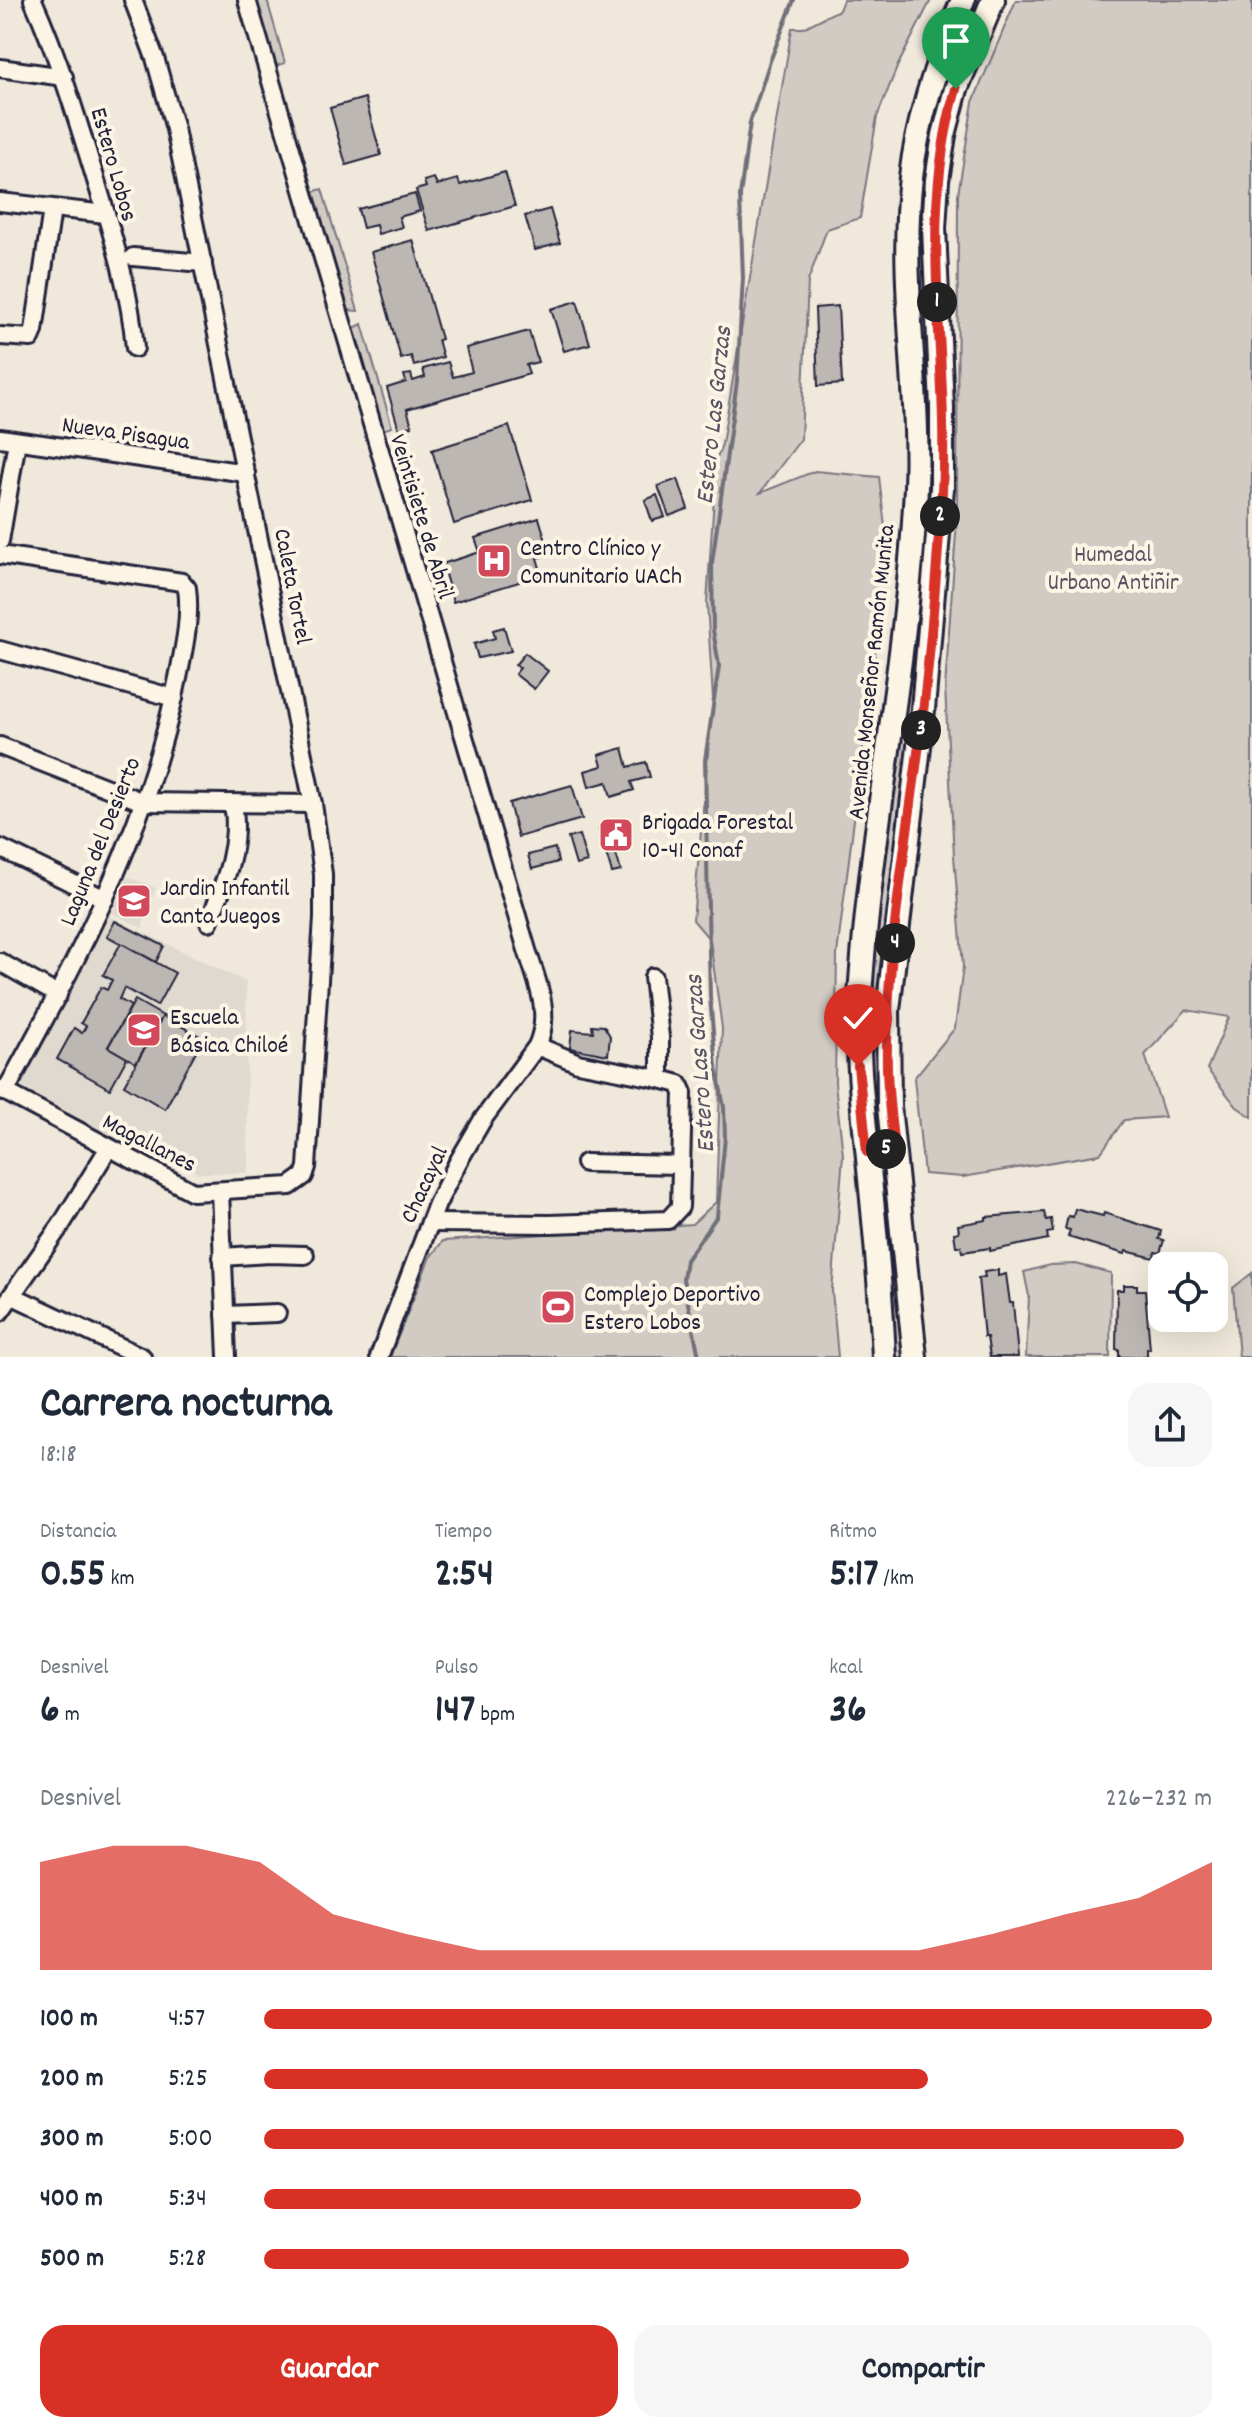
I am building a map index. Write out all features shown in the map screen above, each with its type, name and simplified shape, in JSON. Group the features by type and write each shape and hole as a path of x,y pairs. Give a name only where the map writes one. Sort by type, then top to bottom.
{"main road":[{"name":"Avenida Monseñor Ramón Munita","path":"884,1357 858,1066 861,991 896,702 915,491 916,427 908,251 910,190 925,103 940,55 963,0"},
{"path":"915,1357 887,1068 888,1010 926,684 942,488 943,421 934,228 937,180 956,89 993,0"},
{"path":"867,1152 894,1148"},
{"path":"870,1178 898,1173"}],"street":[{"name":"Estero Lobos","path":"33,0 64,77 106,214 131,315 135,348"},
{"name":"Caleta Tortel","path":"133,0 167,93 313,804 323,874 309,1156 304,1176 290,1186"},
{"name":"Veintisiete de Abril","path":"247,0 543,1003 543,1032 537,1046"},
{"path":"0,68 64,77"},
{"path":"0,202 106,214"},
{"path":"0,336 31,338 52,209"},
{"path":"133,257 203,263"},
{"path":"0,541 8,440"},
{"name":"Nueva Pisagua","path":"8,440 246,473"},
{"name":"Laguna del Desierto","path":"0,555 182,582 188,593 187,628 174,698 161,751 143,802 105,899 58,995 3,1090"},
{"path":"0,650 174,698"},
{"path":"0,746 143,802 313,804"},
{"path":"209,922 229,870 235,837 233,804"},
{"path":"0,848 105,899"},
{"path":"0,962 58,995"},
{"path":"653,977 660,1037 660,1079"},
{"path":"430,1223 550,1224 668,1220 680,1207 683,1093 679,1084 578,1063 537,1046"},
{"name":"Chacayal","path":"379,1357 430,1223 458,1162 483,1119 537,1046"},
{"name":"Magallanes","path":"3,1090 181,1188 193,1192 290,1186"},
{"path":"0,1312 108,1149"},
{"path":"585,1163 681,1165"},
{"path":"220,1191 227,1357"},
{"path":"222,1257 305,1255"},
{"path":"13,1296 142,1357"},
{"path":"225,1315 277,1313"}],"shaded area":[{"name":"Jardin Infantil Canta Juegos","path":"128,877 155,888 142,928 112,913"},
{"name":"Escuela Básica Chiloé","path":"103,913 246,982 248,1173 197,1173 125,1127 117,1140 19,1085 16,1077"}],"green space":[{"path":"253,0 267,0 285,63 272,67"},
{"path":"843,0 931,0 898,65 877,117 860,218 827,229 808,281 801,439 760,493 815,471 879,477 888,551 837,954 835,1083 843,1155 832,1291 838,1357 390,1357 430,1257 443,1241 692,1224 716,1202 722,1028 710,940 693,920 713,699 707,603 714,497 703,497 722,444 792,28 803,28 839,10"},
{"path":"971,0 984,0 947,94 936,431 884,1144 878,1146 866,1047 873,952 902,712 916,226 929,118"},
{"name":"Humedal Urbano Antiñir","path":"1016,0 1252,0 1252,1117 1237,1107 1207,1069 1229,1017 1186,1010 1145,1055 1165,1117 1124,1120 1100,1154 963,1177 924,1174 914,1078 955,1028 963,967 945,688 957,519 958,194 973,102"},
{"path":"322,189 358,311 344,310 309,193"},
{"path":"362,324 392,427 382,430 378,428 351,333"},
{"path":"886,1179 908,1357 892,1357 880,1183"},
{"path":"1076,1264 1111,1273 1110,1357 1026,1357 1029,1296 1024,1272 1050,1265"},
{"path":"1252,1273 1252,1357 1239,1357 1233,1288"}],"building":[{"path":"365,98 381,155 346,165 330,108"},
{"path":"505,172 515,206 429,231 416,190 426,187 424,181 434,178 437,185 458,179 460,185"},
{"path":"415,194 420,211 399,217 402,227 378,234 376,225 363,228 358,209"},
{"path":"550,209 560,243 535,250 525,216"},
{"path":"413,240 441,339 438,340 443,357 414,366 411,356 401,359 371,252"},
{"path":"577,301 590,344 564,351 551,309"},
{"path":"838,306 842,384 818,386 815,308"},
{"path":"529,331 538,362 526,365 529,374 407,409 412,426 399,430 387,388 406,382 404,375 411,374 413,381 425,377 423,369 448,362 453,377 472,372 466,348"},
{"path":"509,426 532,500 454,524 432,450"},
{"path":"678,479 688,509 669,516 658,486"},
{"path":"657,495 665,517 652,521 645,500"},
{"name":"Centro Clínico y Comunitario UACh","path":"539,518 550,554 537,558 542,575 453,602 442,564 480,552 475,538"},
{"path":"504,627 511,651 478,658 474,644 495,638 493,630"},
{"path":"525,653 548,671 534,689 515,674 520,668 515,665"},
{"path":"623,748 628,767 646,762 650,777 631,782 634,790 611,797 607,782 589,787 585,771 602,766 599,755"},
{"path":"572,785 582,819 518,837 509,803"},
{"path":"608,827 621,871 612,873 599,830"},
{"path":"579,835 587,862 576,865 568,838"},
{"path":"555,848 558,862 532,869 528,855"},
{"path":"115,921 164,946 156,962 107,936"},
{"path":"121,943 175,973 157,1006 124,988 119,999 131,1006 108,1047 127,1058 110,1089 57,1059 74,1028 82,1033 86,1026 81,1023 101,987 107,990 112,980 103,975"},
{"path":"135,1000 163,1016 136,1063 108,1047"},
{"path":"163,1016 203,1038 165,1109 124,1085"},
{"path":"592,1025 604,1026 610,1036 608,1055 570,1048 572,1030 593,1032"},
{"path":"1075,1209 1103,1216 1104,1213 1161,1231 1159,1239 1164,1240 1160,1252 1148,1252 1148,1256 1126,1251 1125,1254 1068,1237 1070,1230 1065,1229 1068,1216 1073,1217"},
{"path":"1044,1212 1046,1220 1051,1219 1053,1232 1047,1233 1048,1239 990,1251 990,1248 962,1252 961,1246 956,1246 954,1233 959,1232 958,1225 986,1220 986,1217"},
{"path":"998,1270 998,1276 1006,1274 1010,1303 1013,1303 1018,1357 990,1357 987,1337 984,1337 978,1278 985,1277 984,1272"},
{"path":"1124,1285 1137,1285 1137,1290 1145,1290 1150,1349 1147,1349 1147,1357 1119,1357 1119,1350 1116,1349 1117,1290 1124,1290"}],"waterway":[{"name":"Estero Las Garzas","path":"699,1357 683,1279 686,1260 717,1216 725,1138 710,997 708,910 705,760 719,666 713,630 712,563 737,381 743,278 740,196 750,122 794,0"}],"place":[{"name":"Centro Clínico y Comunitario UACh","path":"494,561"},
{"name":"Brigada Forestal 10-41 Conaf","path":"616,835"},
{"name":"Jardin Infantil Canta Juegos","path":"134,901"},
{"name":"Escuela Básica Chiloé","path":"144,1030"},
{"name":"Complejo Deportivo Estero Lobos","path":"558,1307"}],"route":[{"path":"858,1066 867,1152 894,1148 889,1106 888,1010 926,684 942,488 943,435 934,228 940,159 956,89"}]}
